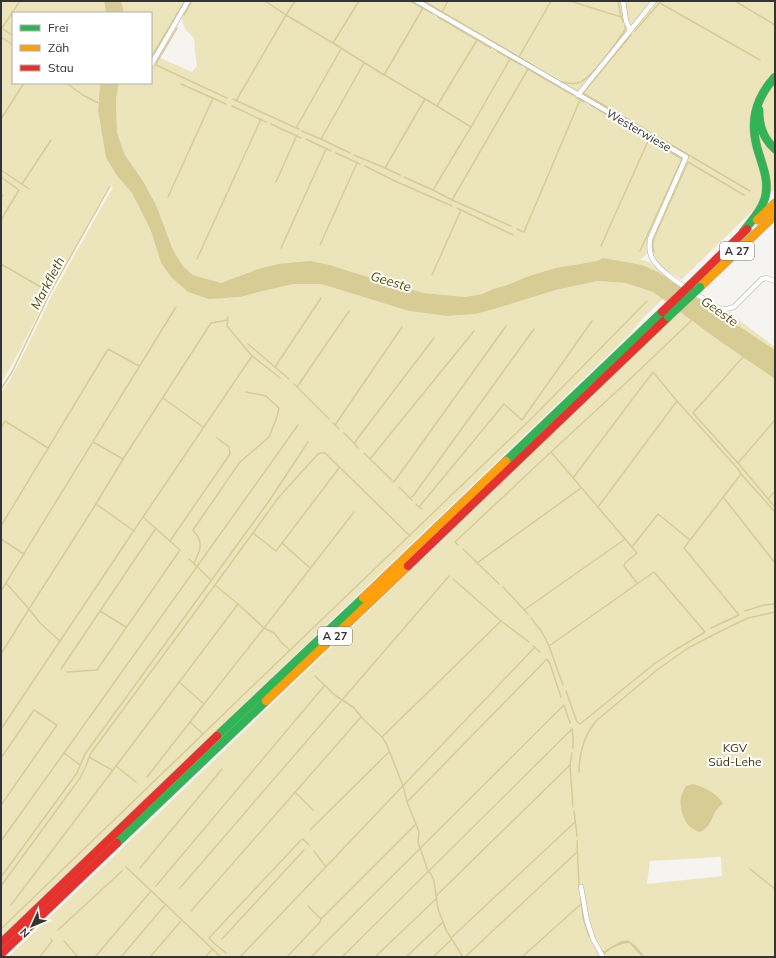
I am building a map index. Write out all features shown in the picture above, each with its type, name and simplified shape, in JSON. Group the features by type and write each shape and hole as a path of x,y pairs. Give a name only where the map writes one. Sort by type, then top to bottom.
{"highway":[{"path":"743,232 761,207 766,193 767,180 757,148 753,127 754,113 767,86 775,77"},
{"path":"763,93 759,107 761,131 767,142 775,149"},
{"name":"A 27","path":"1,954 665,314 691,284 743,232 775,203"},
{"name":"A 27","path":"1,943 665,314 700,287 775,215"}],"street":[{"path":"152,63 188,1"},
{"name":"Westerwiese","path":"417,1 686,157 650,239 649,248 651,255 660,269 718,308 729,310 734,307 762,279 766,278 775,281"},
{"path":"622,1 626,21 630,30"},
{"path":"578,95 654,1"},
{"path":"581,887 587,921 593,939 603,956"}],"green space":[{"path":"1,1 104,1 106,12 12,12 12,84 100,84 98,110 106,158 117,176 132,193 151,231 161,263 226,298 241,297 293,284 321,284 409,311 447,316 476,314 556,290 598,281 625,283 653,292 663,299 644,317 629,335 1,937 1,393 10,380 52,295 113,187 110,184 49,293 1,384"},
{"path":"121,1 187,1 152,60 152,12 124,12"},
{"path":"190,1 775,1 775,189 681,280 663,268 648,249 647,254 640,260 646,261 655,266 718,310 729,312 775,347 775,350 658,272 603,258 597,261 526,277 482,294 465,297 424,293 330,265 278,264 258,269 221,283 193,275 183,266 173,250 157,207 143,181 125,155 117,133 116,99 119,84 152,84 152,67 158,57 192,72 197,66 194,38 185,29 181,17"},
{"name":"KGV Süd-Lehe","path":"680,311 721,342 775,379 775,957 645,957 636,946 628,940 621,941 602,952 609,951 620,944 629,943 642,957 8,957","holes":["721,857 722,876 647,884 650,861"]}],"shaded area":[{"path":"104,1 121,1 124,12 106,12"},
{"path":"100,84 119,84 116,99 117,133 125,155 143,181 157,207 173,250 183,266 193,275 221,283 258,269 278,264 310,261 330,265 424,293 465,297 482,294 526,277 556,268 597,261 603,258 642,265 658,272 775,350 775,379 721,342 653,292 625,283 598,281 556,290 476,314 447,316 409,311 321,284 293,284 241,297 209,299 188,292 172,278 161,263 151,231 132,193 117,176 106,158 98,110"},
{"path":"693,784 714,794 723,804 716,811 707,827 699,832 688,825 681,808 681,797 686,786"},
{"path":"628,940 636,946 645,957 642,957 629,943 618,946 603,955 602,952 621,941"}],"waterway":[{"path":"13,12 20,1"},
{"path":"153,54 185,1"},
{"path":"184,15 192,1"},
{"path":"265,1 286,15 295,1"},
{"path":"236,101 286,15 333,43 359,1"},
{"path":"410,1 432,13"},
{"path":"424,1 442,12"},
{"path":"448,1 442,12 519,57"},
{"path":"551,1 519,57 559,81 578,83 590,75 616,43 625,30 625,26"},
{"path":"570,1 621,17"},
{"path":"618,1 623,22"},
{"path":"635,31 661,1"},
{"path":"735,1 775,25"},
{"path":"660,3 760,60"},
{"path":"333,43 384,75 423,8"},
{"path":"1,27 2,28 12,13"},
{"path":"438,17 491,48"},
{"path":"2,28 12,35"},
{"path":"177,28 156,65 227,98"},
{"path":"631,35 583,93 750,191"},
{"path":"1,37 12,44"},
{"path":"383,74 437,106 477,40"},
{"path":"299,129 296,128 341,49"},
{"path":"437,106 471,127 510,59 497,51"},
{"path":"510,59 522,65"},
{"path":"350,153 321,139 364,63"},
{"path":"471,127 433,190 452,200 528,69 526,67"},
{"path":"528,69 573,95"},
{"path":"1,119 23,84"},
{"path":"67,84 98,103"},
{"path":"181,84 226,104"},
{"path":"168,197 213,98"},
{"path":"577,98 584,102"},
{"path":"233,99 296,128"},
{"path":"400,175 385,168 425,99"},
{"path":"517,229 524,232 580,100"},
{"path":"591,105 652,142"},
{"path":"232,106 266,122"},
{"path":"197,259 261,119"},
{"path":"271,124 301,138"},
{"path":"302,131 321,139"},
{"path":"276,182 297,135"},
{"path":"306,139 331,151"},
{"path":"601,246 649,139"},
{"path":"22,184 51,140"},
{"path":"640,251 682,159 656,144"},
{"path":"281,248 326,149"},
{"path":"336,153 360,164"},
{"path":"354,155 385,168"},
{"path":"654,252 654,238 688,162 744,195"},
{"path":"320,245 357,163"},
{"path":"365,166 452,206"},
{"path":"1,170 29,189"},
{"path":"1,177 19,190 1,221"},
{"path":"404,177 433,190"},
{"name":"Markfleth","path":"1,389 12,372 50,293 110,186"},
{"path":"452,200 511,226"},
{"path":"457,208 513,235"},
{"path":"432,275 461,210"},
{"path":"1,264 46,290"},
{"path":"275,367 321,298"},
{"path":"1,929 533,417 647,301"},
{"path":"1,591 176,307"},
{"path":"297,387 349,311"},
{"path":"228,317 227,326 252,356 280,378"},
{"path":"134,531 96,504 123,459 211,323 228,320"},
{"path":"458,545 455,542 692,320"},
{"path":"422,509 419,507 504,404 522,420 592,321"},
{"path":"364,453 394,482 506,326"},
{"path":"335,425 402,327"},
{"path":"410,498 413,496 534,329"},
{"path":"370,459 474,331"},
{"path":"358,448 354,443 434,338"},
{"path":"248,344 289,379"},
{"path":"1,526 108,349 139,366"},
{"path":"143,517 252,356"},
{"path":"743,357 693,413 775,507"},
{"path":"573,478 653,372 775,512"},
{"path":"294,384 329,419"},
{"path":"194,563 200,550 200,542 193,530 240,462 269,437 277,417 279,408 266,396 246,392"},
{"path":"163,398 203,427"},
{"path":"598,507 677,401"},
{"path":"738,463 775,420"},
{"path":"1,428 5,421 48,448"},
{"path":"333,423 339,429"},
{"path":"64,753 298,425"},
{"path":"344,433 354,443"},
{"path":"170,541 230,454 229,447 217,438"},
{"path":"93,442 123,459"},
{"path":"1,877 77,773 85,754 269,501 308,442"},
{"path":"551,452 637,553 625,563 624,566 637,583"},
{"path":"215,585 279,497 318,454 321,453 325,453 410,536"},
{"path":"253,533 276,551 339,468"},
{"path":"711,628 739,615 684,548 741,474"},
{"path":"399,487 412,500"},
{"path":"477,563 581,488"},
{"path":"768,499 775,491"},
{"path":"724,498 775,563"},
{"path":"6,583 29,609 96,504"},
{"path":"416,504 419,507"},
{"path":"1,886 80,778 91,753 215,585 264,628 354,512"},
{"path":"632,547 658,514 690,540"},
{"path":"1,654 29,609 40,623 60,641 143,517 180,550 97,670 67,672"},
{"path":"61,669 156,528"},
{"path":"1,539 24,554"},
{"path":"524,610 625,539"},
{"path":"282,543 310,568"},
{"path":"463,549 499,584"},
{"path":"189,559 211,580"},
{"path":"549,646 654,572 705,632 654,664 580,724 577,722 566,691"},
{"path":"180,888 449,576"},
{"path":"453,579 501,621 529,642"},
{"path":"503,587 528,614"},
{"path":"11,905 238,604"},
{"path":"745,611 764,605 775,604"},
{"path":"100,611 126,627"},
{"path":"579,772 583,745 588,733 596,721 657,670 688,648 725,629 748,618 775,612"},
{"path":"531,618 542,632 549,646 563,685"},
{"path":"382,737 501,621"},
{"path":"179,682 204,704 264,628 274,633 290,650"},
{"path":"1,729 60,641"},
{"path":"533,646 540,652"},
{"path":"240,957 535,647"},
{"path":"407,802 547,659 561,697"},
{"path":"315,676 336,696 353,707 382,737 387,745 419,832 418,842 428,871 434,881 438,909 446,930 463,957"},
{"path":"156,886 325,685"},
{"path":"147,777 204,704"},
{"path":"311,957 564,705 570,723"},
{"path":"1,758 34,710 57,725 1,805"},
{"path":"191,911 361,717"},
{"path":"190,722 203,734"},
{"path":"572,729 573,748"},
{"path":"342,957 572,729"},
{"path":"310,830 389,752"},
{"path":"1,841 64,753 80,765"},
{"path":"436,896 570,765 572,753"},
{"path":"89,757 112,770"},
{"path":"570,765 573,807"},
{"path":"116,766 136,782"},
{"path":"140,868 222,769"},
{"path":"295,792 313,810"},
{"path":"574,811 577,836"},
{"path":"433,957 451,940 451,938 575,822"},
{"path":"287,957 320,922 321,919 416,824"},
{"path":"226,953 209,938 301,840 303,839 309,845"},
{"path":"577,841 579,886"},
{"path":"222,939 304,850"},
{"path":"314,851 326,867"},
{"path":"465,957 577,852"},
{"path":"126,867 221,957"},
{"path":"750,869 775,889"},
{"path":"58,930 122,871"},
{"path":"95,957 151,891"},
{"path":"375,957 437,898"},
{"path":"581,898 583,918 589,936"},
{"path":"522,957 581,904"},
{"path":"121,957 165,905"},
{"path":"308,906 321,919"},
{"path":"150,957 181,921"},
{"path":"406,957 443,922"},
{"path":"40,957 52,941 51,939"},
{"path":"64,941 78,957"},
{"path":"205,957 212,950"}],"traffic: fast":[{"path":"743,232 760,209 765,198 766,178 756,143 754,123 755,113 762,95 775,77"},
{"path":"759,110 762,131 767,141 775,149"},
{"path":"668,317 700,287"},
{"path":"506,461 662,312"},
{"path":"217,736 363,598"},
{"path":"117,843 266,701"}],"traffic: slow":[{"path":"757,220 775,203"},
{"path":"700,287 775,215"},
{"path":"363,598 506,461"},
{"path":"266,701 408,566"}],"traffic: jam":[{"path":"691,284 747,229"},
{"path":"662,312 691,284"},
{"path":"408,566 668,317"},
{"path":"1,943 217,736"},
{"path":"1,954 117,843"}],"water label":[{"name":"Geeste","path":"391,281"},
{"name":"Geeste","path":"720,311"}]}
